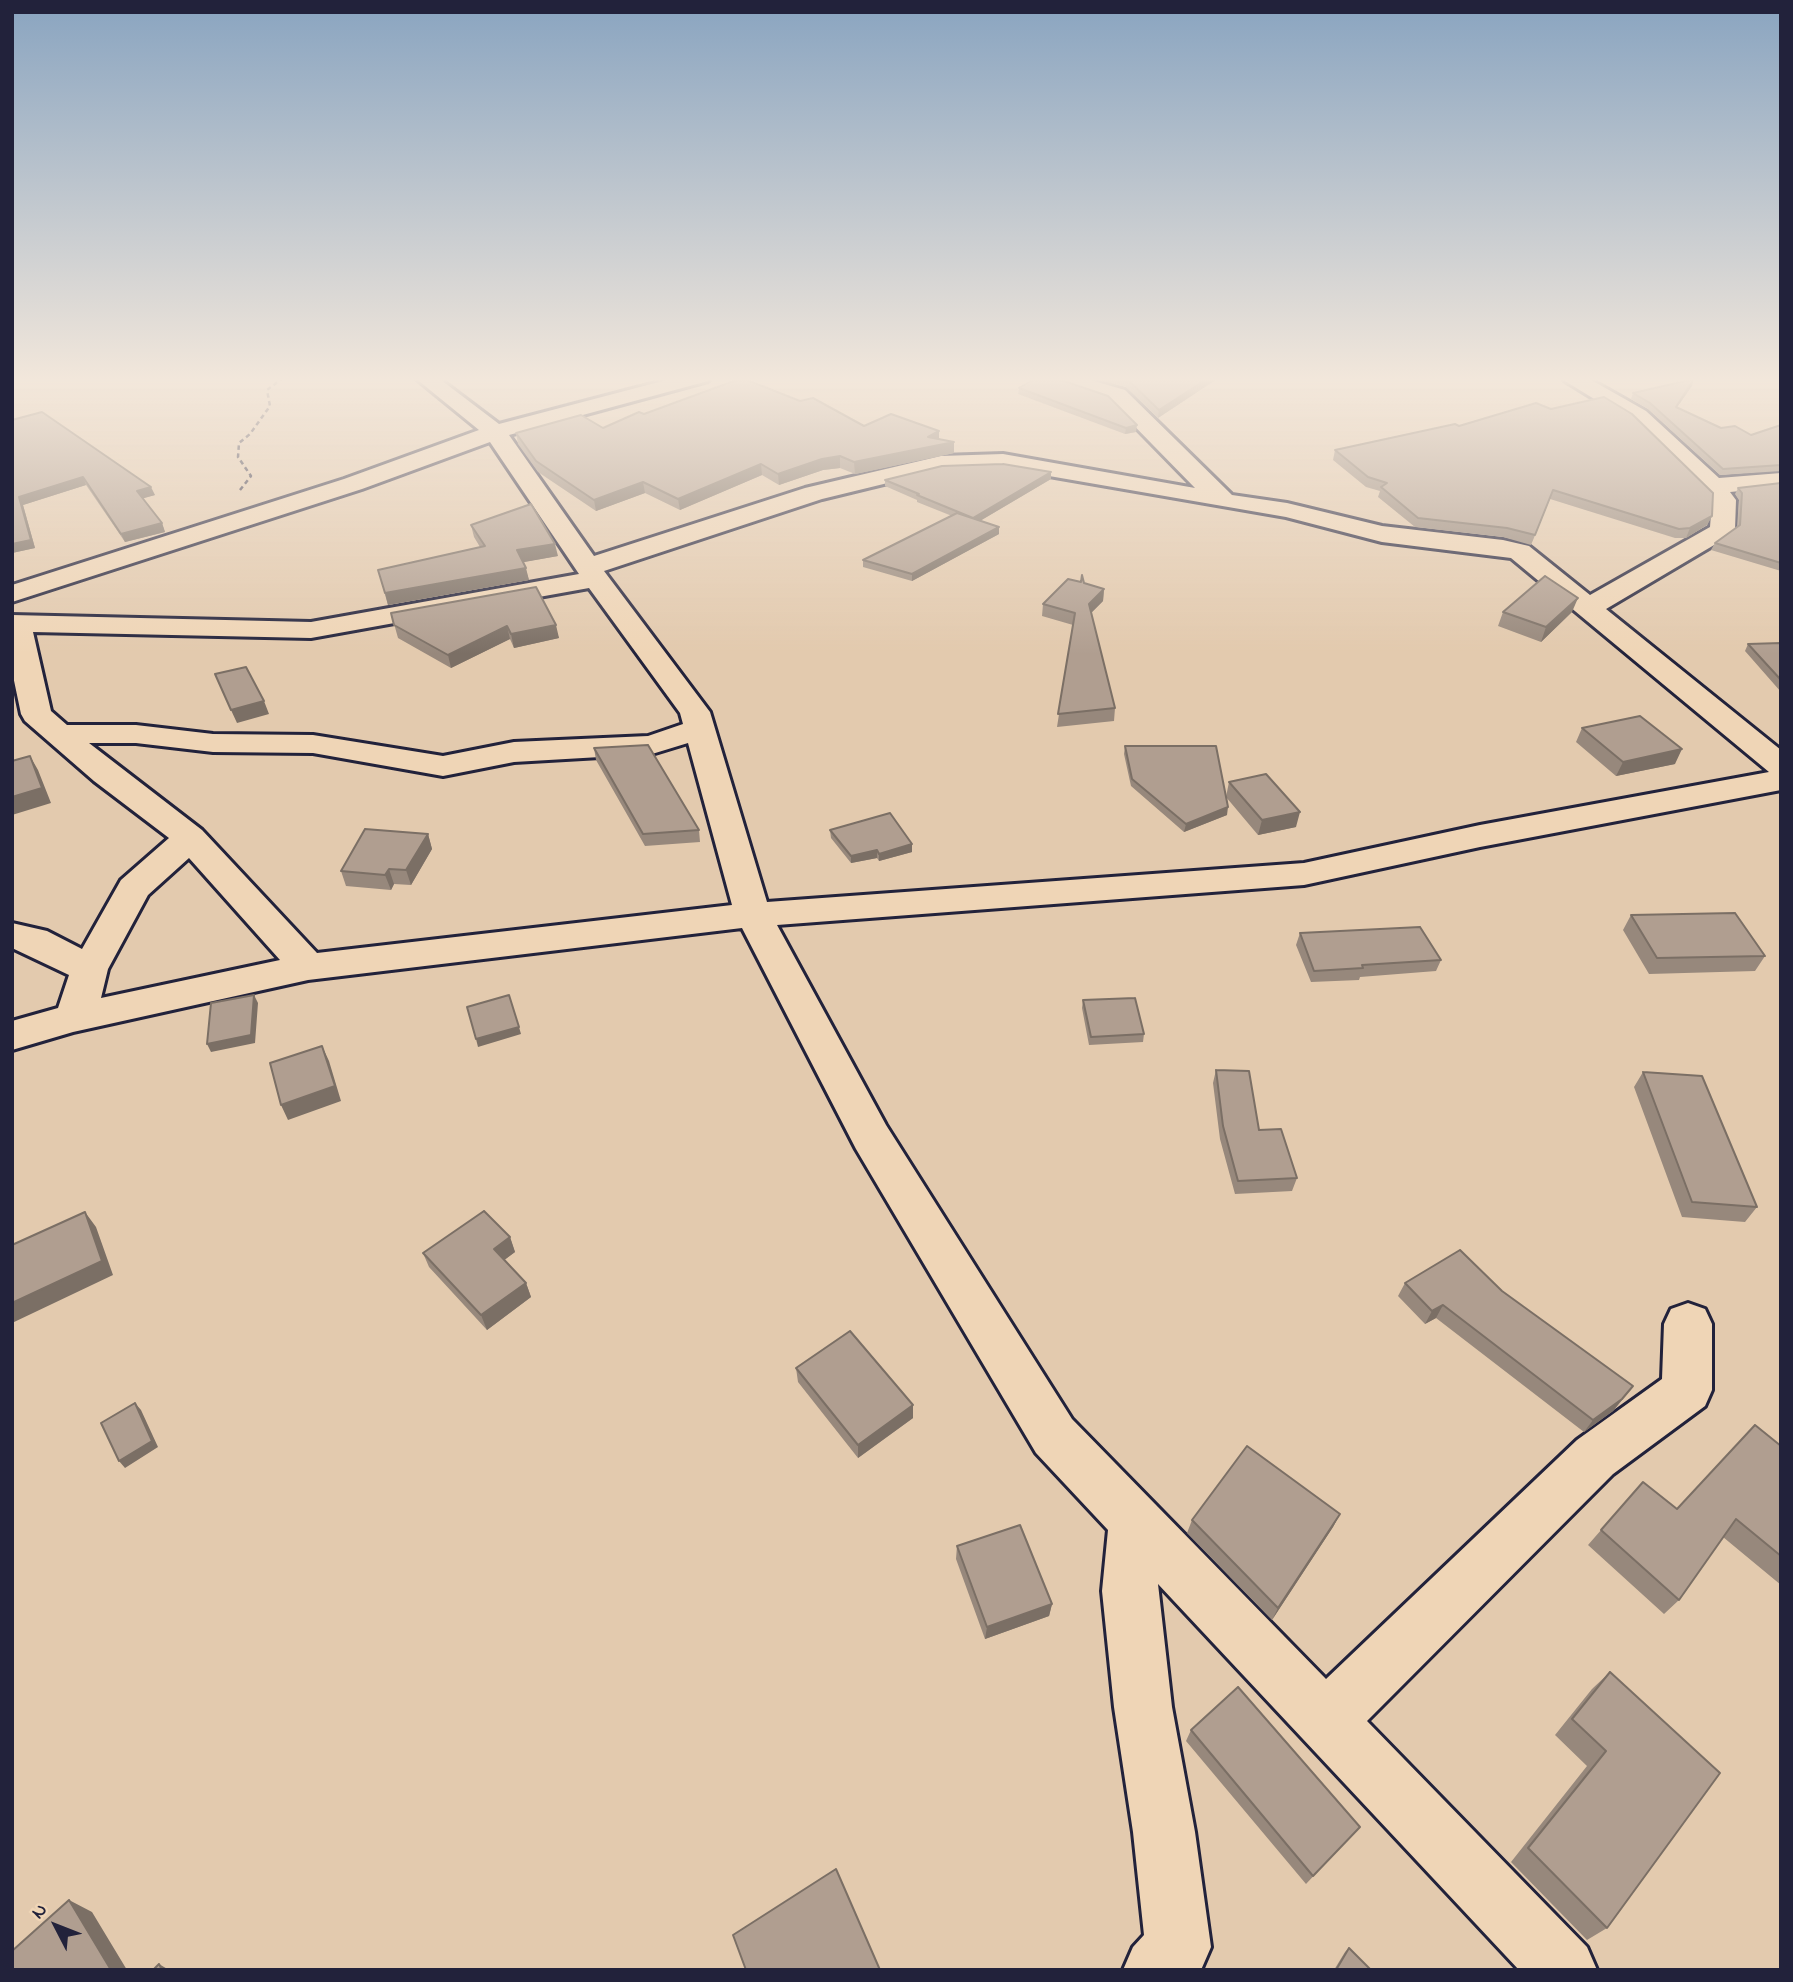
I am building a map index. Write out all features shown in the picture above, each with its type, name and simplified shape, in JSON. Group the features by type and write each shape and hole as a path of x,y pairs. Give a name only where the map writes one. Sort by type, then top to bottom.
{"street":[{"path":"14,617 242,520 393,469"},
{"path":"521,469 592,573 695,712 753,915 871,1137 1054,1436 1564,1970"},
{"path":"14,617 311,630 592,573 814,493 914,469"},
{"path":"1050,469 1287,510 1382,534 1520,552 1781,766"},
{"path":"1190,469 1225,501"},
{"path":"1589,607 1722,530 1724,500 1695,469"},
{"path":"1713,486 1781,480"},
{"path":"14,617 36,714 190,838 308,967"},
{"path":"58,734 136,734 213,743 313,744 443,766 514,752 652,745 700,728"},
{"path":"12,1036 73,1018 308,967 753,915 1304,874 1480,836 1781,780"},
{"path":"73,1018 85,991 89,969 134,888 190,838"},
{"path":"12,935 34,940 89,969"},
{"path":"1326,1720 1595,1457 1687,1390 1688,1324"},
{"path":"1135,1521 1130,1591 1143,1707 1164,1832 1178,1947 1156,1970"}],"path":[{"path":"242,520 231,512 234,498 251,476 249,469"}],"building":[{"path":"12,469 126,469 151,487 137,491 162,523 121,534 83,477 19,497 31,540 12,544"},
{"path":"549,469 748,469 678,499 643,482 594,500"},
{"path":"770,469 791,469 778,474"},
{"path":"928,469 1036,469 1051,472 973,518 885,480"},
{"path":"1359,469 1689,469 1713,493 1712,516 1690,528 1679,529 1553,490 1535,535 1507,528 1418,518 1381,487 1387,483 1368,477"},
{"path":"1781,483 1781,563 1715,543 1740,525 1742,493 1738,488"},
{"path":"531,504 555,544 517,550 526,568 385,593 378,570 485,546 471,525"},
{"path":"957,513 999,527 912,574 863,560"},
{"path":"1082,575 1084,583 1104,589 1089,604 1115,708 1058,714 1075,613 1043,604 1068,579 1081,582"},
{"path":"1545,576 1578,598 1546,627 1503,612"},
{"path":"536,587 556,625 511,634 507,626 448,655 394,625 391,613"},
{"path":"1781,643 1781,680 1748,644"},
{"path":"246,667 264,701 231,710 215,674"},
{"path":"1640,716 1682,749 1623,762 1582,728"},
{"path":"648,745 699,830 643,834 594,748"},
{"path":"1125,746 1216,746 1228,807 1186,824 1132,779"},
{"path":"30,756 42,788 12,797 12,761"},
{"path":"1266,774 1300,812 1262,820 1229,782"},
{"path":"890,813 912,844 879,854 877,850 851,856 830,830"},
{"path":"365,829 428,834 406,870 389,869 385,875 341,871"},
{"path":"1735,913 1765,956 1657,958 1631,915"},
{"path":"1420,927 1441,960 1314,971 1300,933"},
{"path":"254,995 251,1035 207,1044 211,1003"},
{"path":"509,995 519,1027 476,1039 467,1007"},
{"path":"1135,998 1144,1034 1091,1037 1083,1000"},
{"path":"322,1046 335,1086 281,1105 270,1063"},
{"path":"1216,1070 1249,1071 1259,1130 1281,1129 1297,1178 1238,1181 1223,1126"},
{"path":"1643,1072 1702,1076 1757,1207 1692,1202"},
{"path":"484,1211 510,1237 494,1249 526,1283 481,1315 423,1253"},
{"path":"85,1212 102,1261 12,1303 12,1245"},
{"path":"1460,1250 1502,1291 1633,1386 1622,1399 1593,1420 1443,1305 1432,1311 1405,1283"},
{"path":"850,1331 913,1405 858,1445 796,1368"},
{"path":"135,1403 152,1441 119,1461 101,1423"},
{"path":"1755,1425 1781,1446 1781,1556 1736,1519 1679,1600 1601,1530 1643,1482 1677,1509"},
{"path":"1247,1446 1340,1514 1278,1608 1192,1520"},
{"path":"1020,1525 1052,1604 987,1627 957,1546"},
{"path":"1610,1672 1720,1773 1607,1928 1528,1848 1606,1751 1572,1719"},
{"path":"1238,1687 1360,1827 1313,1876 1191,1730"},
{"path":"836,1869 880,1970 746,1970 733,1935"},
{"path":"69,1900 111,1970 12,1970 12,1951"},
{"path":"1349,1948 1371,1970 1336,1970"}]}
